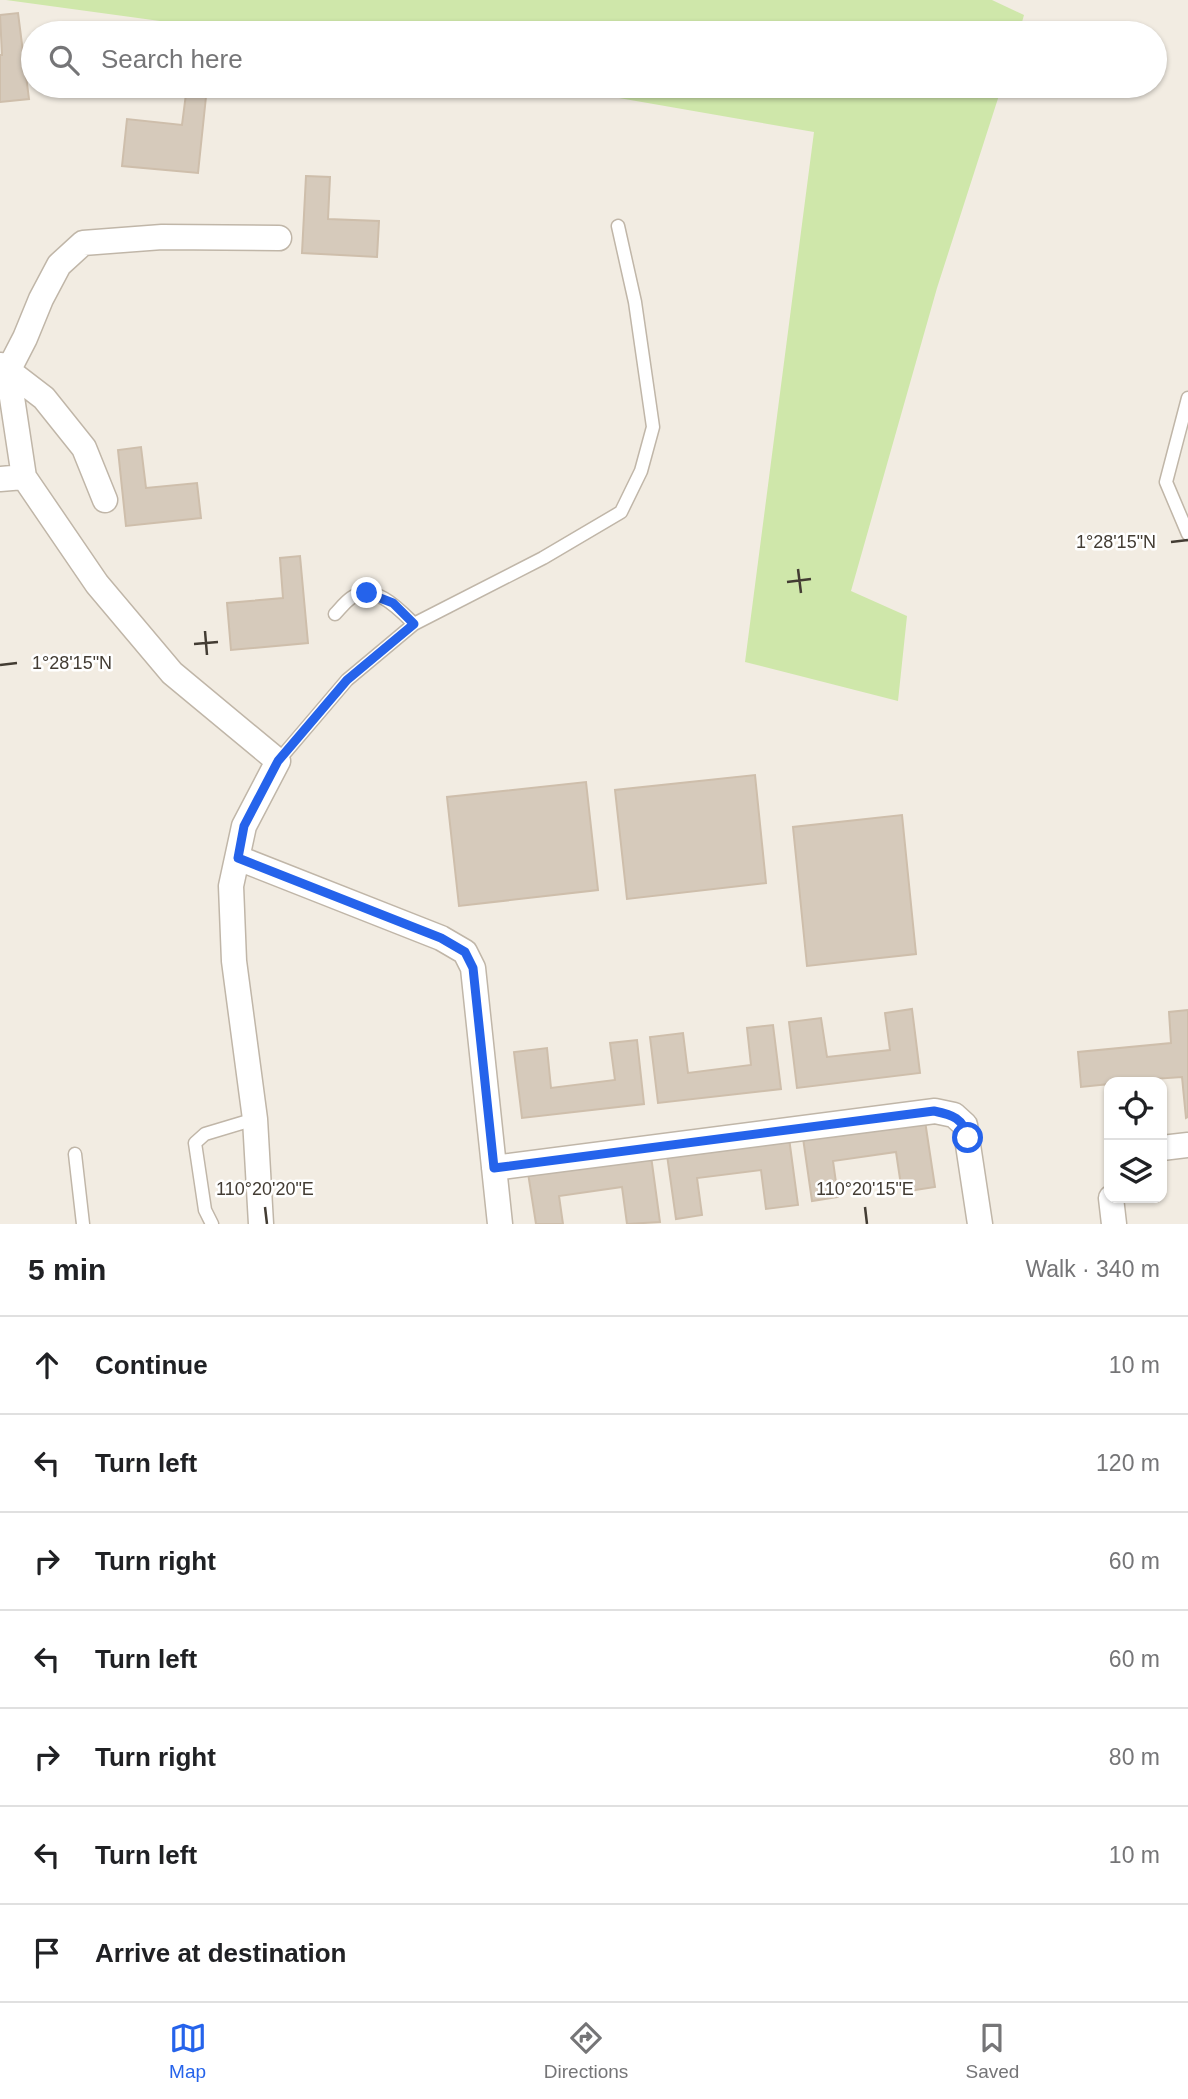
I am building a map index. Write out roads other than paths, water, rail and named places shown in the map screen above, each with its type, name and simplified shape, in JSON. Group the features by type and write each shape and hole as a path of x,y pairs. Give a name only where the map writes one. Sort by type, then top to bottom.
{"street":[{"path":"261,1224 255,1119 234,961 232,886 244,826 278,761 172,673 12,478 4,368 25,338 59,265 83,243 162,237 279,238"},
{"path":"4,368 44,398 84,448 104,500"},
{"path":"238,858 441,938 465,952 473,968 500,1224"},
{"path":"494,1168 934,1111 954,1115 965,1125 980,1224"},
{"path":"1167,1147 1188,1145"},
{"path":"1112,1203 1114,1224"}],"lane":[{"path":"278,761 347,680 414,624 543,558 621,512 641,471 653,427 635,302 618,226"},
{"path":"1188,398 1166,482 1188,534"},
{"path":"335,614 352,597 367,593 393,603 414,624"},
{"path":"212,1224 205,1210 195,1143 205,1134 255,1119"},
{"path":"75,1154 83,1224"}]}
